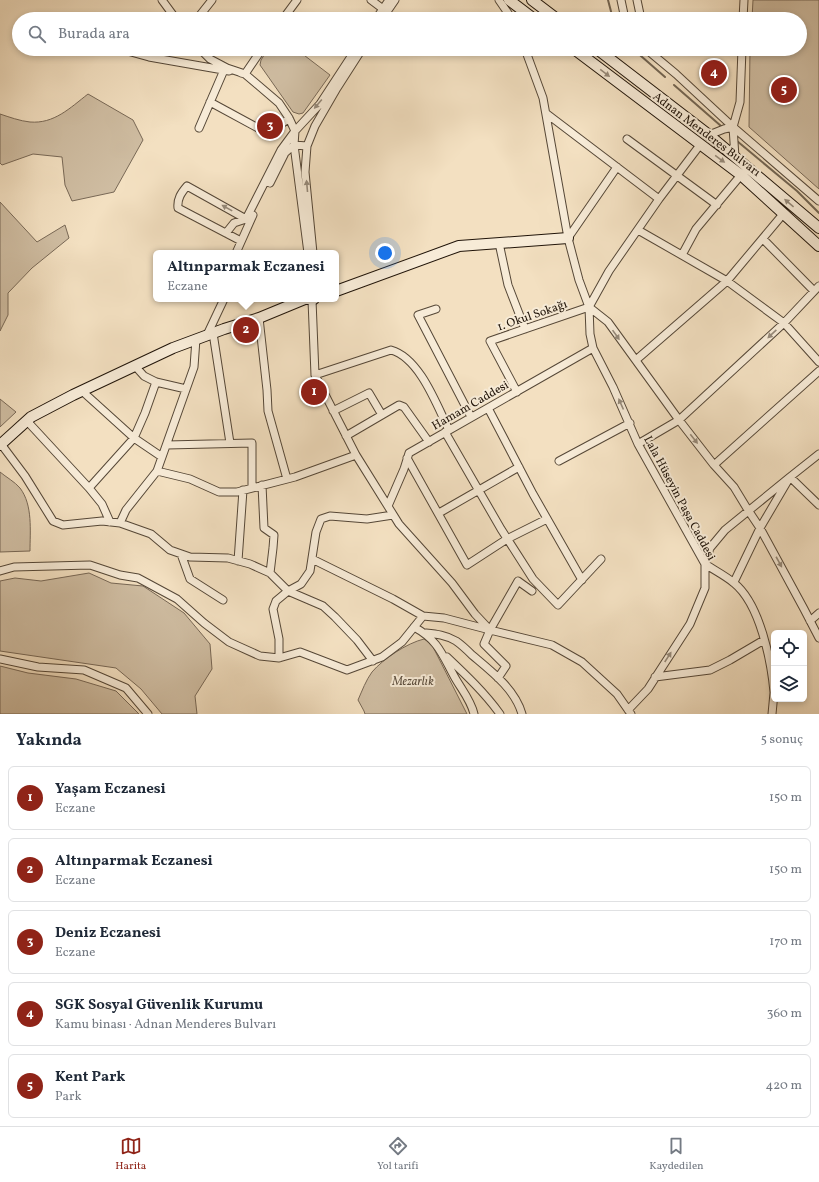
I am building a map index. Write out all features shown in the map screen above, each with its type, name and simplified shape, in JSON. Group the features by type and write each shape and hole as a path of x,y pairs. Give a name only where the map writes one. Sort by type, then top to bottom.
{"main road":[{"path":"509,0 525,12"},
{"path":"532,0 548,12"},
{"name":"Adnan Menderes Bulvarı","path":"583,56 741,175 819,246"},
{"name":"Adnan Menderes Bulvarı","path":"606,56 709,135 819,228"},
{"path":"339,290 459,246 568,238"},
{"path":"1,445 31,417 82,391 173,348 301,302"}],"street":[{"path":"162,0 171,12"},
{"path":"203,12 212,0"},
{"path":"288,12 297,0"},
{"path":"371,0 383,9"},
{"path":"381,12 389,0"},
{"path":"387,12 395,0"},
{"path":"500,0 508,12"},
{"path":"621,0 624,12"},
{"path":"637,0 640,12"},
{"path":"743,12 744,0"},
{"path":"145,56 244,74"},
{"path":"207,56 227,68 244,74 279,103 289,118 295,131 294,145 308,250"},
{"path":"244,74 257,56"},
{"path":"237,250 248,220 281,150 295,131 320,104 351,56"},
{"path":"313,250 306,172 307,146 315,126 358,56"},
{"path":"528,56 543,98 547,114 568,238 579,280 589,307 608,322 679,420 714,465 734,487 760,528 819,638"},
{"path":"654,56 733,127 819,201"},
{"path":"735,157 733,127 740,102 742,56"},
{"path":"200,128 224,70"},
{"path":"210,102 269,134 289,118"},
{"path":"547,114 659,199"},
{"path":"304,121 315,126"},
{"path":"709,135 724,128 733,127"},
{"path":"627,139 717,205"},
{"path":"589,307 609,271 659,199 700,144"},
{"path":"226,233 234,223 248,220 285,153 294,145 307,146"},
{"path":"568,238 617,167"},
{"path":"682,255 696,229 741,175"},
{"path":"241,241 178,208 177,201 182,191 187,186 248,220"},
{"path":"636,360 727,281 784,213"},
{"path":"638,230 727,281 784,323 819,362"},
{"path":"638,444 679,420 784,323 816,289 762,239"},
{"path":"499,243 508,285 525,329"},
{"path":"223,302 210,334 230,443"},
{"path":"309,302 315,375 356,455 399,524 452,583 474,614 490,630"},
{"name":"1. Okul Sokağı","path":"517,392 490,341 589,307"},
{"name":"Lala Hüseyin Paşa Caddesi","path":"589,307 590,334 593,348 614,387 638,444 705,564 705,588 690,624 648,689 629,712"},
{"path":"436,309 418,315 471,417"},
{"path":"259,318 268,390 268,411 287,479"},
{"path":"120,523 126,510 157,471 194,367 196,339"},
{"name":"Hamam Caddesi","path":"388,506 409,453 593,348"},
{"path":"315,375 391,350 399,352 424,381 447,431 478,490 507,539 533,579 558,605 601,559"},
{"path":"135,366 144,376 156,382 186,389"},
{"path":"714,465 819,371"},
{"path":"89,488 134,438 156,382"},
{"path":"82,391 134,438 162,457"},
{"path":"334,411 369,393 382,415"},
{"path":"346,436 399,405 404,407 429,442"},
{"path":"488,408 547,519 582,580"},
{"path":"27,421 89,488 102,504 110,522"},
{"path":"559,461 630,423"},
{"path":"167,445 252,443 252,488"},
{"path":"1,445 25,476 53,521 63,524 102,520 120,523 151,534 170,550 181,554 190,556 228,558 250,564 270,573 288,591 323,606 357,640 373,661"},
{"path":"771,669 757,614 747,597 734,582 705,564 710,548 725,530 819,454"},
{"path":"157,471 190,479 219,492 243,490 287,479 356,455"},
{"path":"407,458 467,565 507,539 547,519"},
{"path":"438,514 519,467"},
{"path":"734,582 760,528 790,477"},
{"path":"790,477 819,505"},
{"path":"262,485 264,528 274,535 270,573"},
{"path":"238,561 243,490"},
{"path":"279,658 279,639 273,609 276,601 288,591 301,584 310,571 316,532 321,519 330,516 367,519 393,515"},
{"path":"181,554 190,579 223,600"},
{"path":"312,559 393,599 423,616 444,618 552,645 582,662 617,694 629,712"},
{"path":"0,571 14,567 90,565 120,575 138,578 177,599 204,624 229,642 260,656 279,658 300,652 348,670 382,657 402,642 423,616"},
{"path":"498,678 506,666 484,644 490,630 518,581 532,591"},
{"path":"810,621 819,613"},
{"path":"414,627 426,633 443,635 456,641 510,690 522,714"},
{"path":"426,633 443,654 469,677 500,714"},
{"path":"655,677 710,670 764,640"},
{"path":"443,654 472,706 474,714"},
{"path":"0,659 38,667 84,670 126,688 148,714"},
{"path":"772,714 773,702"}],"green space":[{"path":"753,0 819,0 819,189 749,127 750,56 807,56 807,12 752,12"},
{"path":"264,56 305,56 330,75 303,113 299,114 293,112 260,65"},
{"path":"88,94 133,120 143,140 114,192 72,201 65,185 62,157 33,154 2,165 0,163 0,114 15,119 39,122 54,118 68,110"},
{"path":"0,202 37,242 65,225 69,238 32,268 8,293 8,315 0,331"},
{"path":"0,399 16,412 0,427"},
{"path":"0,472 20,488 27,502 30,518 30,551 0,552"},
{"path":"89,573 111,583 143,586 184,613 210,644 212,669 195,696 197,714 162,714 141,689 116,668 0,651 0,581 15,578 41,581"},
{"name":"Mezarlık","path":"424,639 431,643 467,714 365,714 358,700 372,672 382,662 396,652 410,644"},
{"path":"0,666 28,673 76,679 116,691 139,714 0,714"}],"waterway":[{"path":"608,0 611,12"},
{"path":"641,56 665,77"},
{"path":"674,85 721,126"},
{"path":"737,141 797,191 819,213"}],"place":[{"name":"SGK Sosyal Güvenlik Kurumu","path":"714,73"},
{"name":"Kent Park","path":"784,90"},
{"name":"Deniz Eczanesi","path":"270,126"},
{"name":"Altınparmak Eczanesi","path":"246,330"},
{"name":"Yaşam Eczanesi","path":"314,392"}]}
